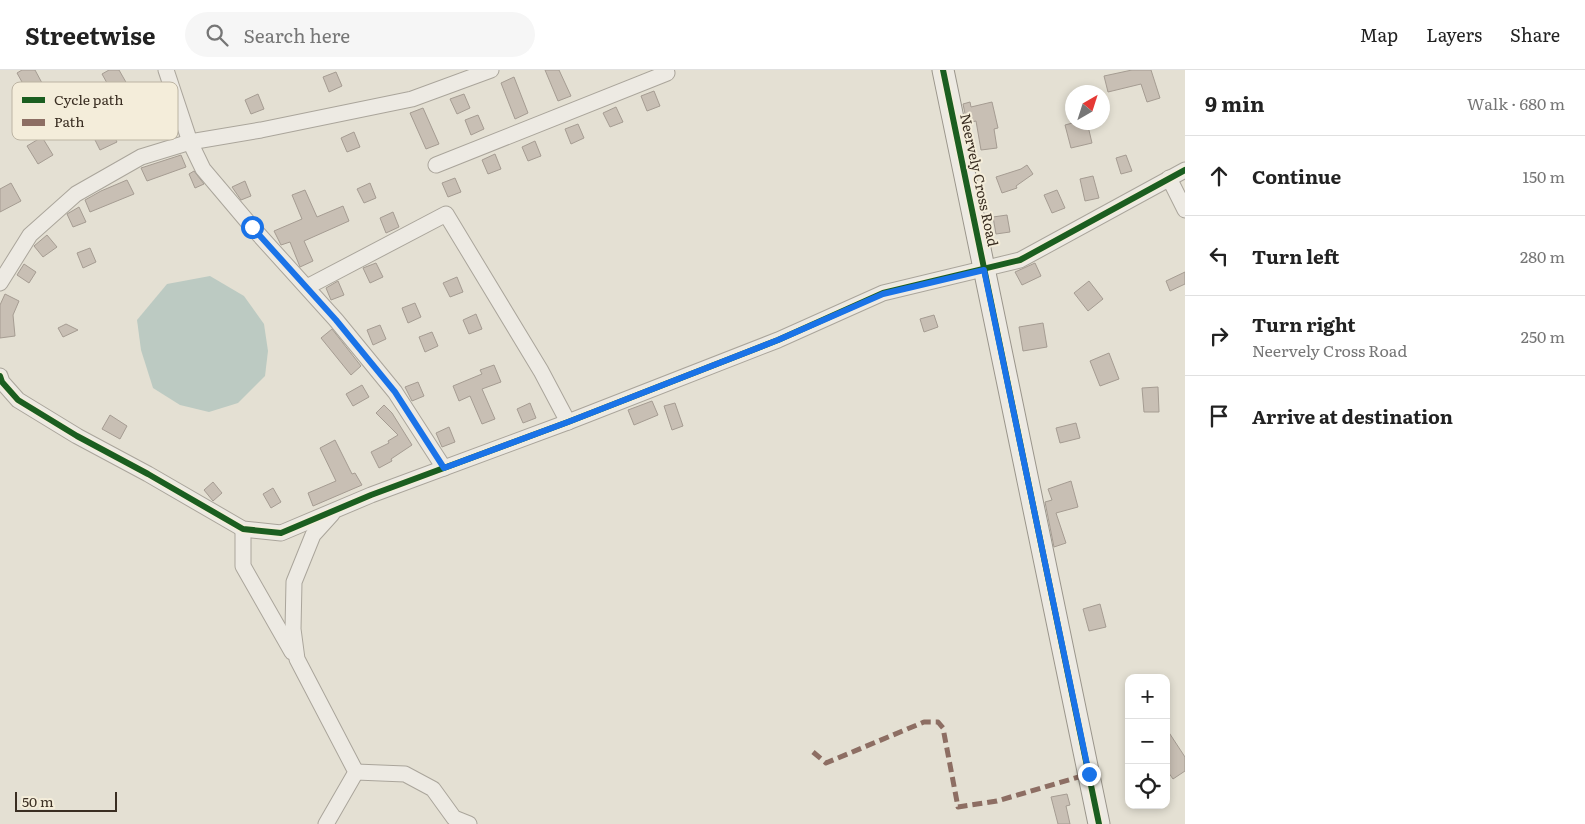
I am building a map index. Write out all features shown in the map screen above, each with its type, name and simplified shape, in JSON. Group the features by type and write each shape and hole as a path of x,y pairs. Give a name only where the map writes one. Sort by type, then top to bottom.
{"street":[{"path":"166,70 170,82"},
{"path":"0,283 30,235 76,194 141,157 190,142 261,130 412,99 491,70"},
{"path":"436,165 667,73 666,70"},
{"name":"Neervely Cross Road","path":"943,70 1099,824"},
{"path":"178,106 190,142 202,169 307,288 395,392 444,468"},
{"path":"1,380 18,400 243,529 281,533 370,495 568,422 778,340 883,294 1020,260 1185,170"},
{"path":"1169,178 1185,210"},
{"path":"307,288 446,214 541,371 568,422"},
{"path":"297,659 292,629 294,582 313,535 337,509"},
{"path":"243,529 244,566 297,659 356,772"},
{"path":"326,824 356,772"},
{"path":"356,772 405,774 433,789 454,818 469,824"}],"shaded area":[{"path":"210,276 244,296 264,324 268,351 265,376 238,403 209,412 180,405 153,388 141,350 137,320 167,284"}],"building":[{"path":"22,70 35,70 41,82 22,82 17,73"},
{"path":"109,70 119,70 126,82 106,82 102,74"},
{"path":"545,70 559,70 571,96 558,101"},
{"path":"1132,70 1151,70 1160,98 1147,102 1141,84 1110,92 1110,85 1106,85 1104,76"},
{"path":"336,72 342,86 329,92 323,77"},
{"path":"514,77 528,113 515,119 501,83"},
{"path":"654,91 660,106 647,111 641,96"},
{"path":"258,94 264,109 251,114 245,100"},
{"path":"464,94 470,108 457,114 450,99"},
{"path":"970,102 971,107 992,102 998,128 994,129 997,148 981,150 976,121 967,123 963,104"},
{"path":"616,107 623,122 610,127 603,113"},
{"path":"423,108 439,144 426,149 410,113"},
{"path":"478,115 484,129 471,135 465,120"},
{"path":"578,124 584,138 571,144 565,129"},
{"path":"1066,130 1089,130 1092,143 1071,148"},
{"path":"354,132 360,147 347,152 341,138"},
{"path":"37,140 44,140 53,155 38,164 27,146"},
{"path":"95,140 116,140 117,142 100,150"},
{"path":"535,141 541,156 528,161 522,147"},
{"path":"495,154 501,169 488,174 482,160"},
{"path":"181,155 186,167 147,181 141,168"},
{"path":"1126,155 1132,171 1121,174 1116,158"},
{"path":"1027,165 1033,174 1016,186 1017,188 1002,193 996,177 1021,169"},
{"path":"194,171 204,184 195,188 189,174"},
{"path":"1093,176 1099,198 1085,201 1080,179"},
{"path":"455,178 461,192 448,197 442,183"},
{"path":"127,180 134,194 90,212 85,200"},
{"path":"245,181 251,196 241,200 232,187"},
{"path":"11,183 21,201 0,212 0,189"},
{"path":"370,183 376,198 364,203 357,189"},
{"path":"305,190 317,217 343,206 349,221 304,241 313,261 300,267 290,242 281,245 274,231 302,219 292,195"},
{"path":"1057,190 1065,208 1052,213 1044,195"},
{"path":"79,207 86,222 73,227 67,214"},
{"path":"393,212 399,227 386,233 380,218"},
{"path":"1007,215 1010,232 996,234 993,217"},
{"path":"47,235 57,247 43,257 34,246"},
{"path":"90,248 96,262 83,268 77,253"},
{"path":"376,263 383,277 370,283 363,268"},
{"path":"1035,263 1041,276 1022,285 1015,272"},
{"path":"24,264 36,272 29,283 17,275"},
{"path":"1185,272 1185,284 1170,291 1166,281"},
{"path":"457,277 463,292 450,297 443,283"},
{"path":"338,281 344,295 331,300 326,288"},
{"path":"1089,281 1103,299 1088,311 1074,293"},
{"path":"5,294 19,301 13,315 15,336 0,338 0,305"},
{"path":"415,303 421,317 408,323 402,308"},
{"path":"476,314 482,329 469,334 463,320"},
{"path":"934,315 938,327 924,332 920,319"},
{"path":"1043,323 1047,347 1023,351 1019,327"},
{"path":"66,324 78,330 63,337 58,328"},
{"path":"380,325 386,339 373,345 367,330"},
{"path":"332,329 361,366 351,375 321,338"},
{"path":"432,332 438,346 425,352 419,337"},
{"path":"1109,353 1119,379 1100,386 1090,361"},
{"path":"494,365 501,382 482,389 495,419 482,424 470,396 459,401 453,386 482,374 480,370"},
{"path":"418,382 424,396 412,401 405,387"},
{"path":"362,385 369,397 353,406 346,394"},
{"path":"1158,387 1159,412 1144,412 1142,388"},
{"path":"652,401 658,415 634,425 628,410"},
{"path":"530,403 536,418 523,423 517,409"},
{"path":"675,403 683,426 672,430 664,406"},
{"path":"384,405 392,413 412,445 391,459 392,461 379,468 371,452 389,443 388,441 398,435 376,413"},
{"path":"110,415 127,426 120,439 102,429"},
{"path":"1076,423 1080,438 1060,443 1056,428"},
{"path":"449,427 455,442 442,447 436,433"},
{"path":"335,440 352,474 355,473 362,485 313,506 308,493 336,481 320,448"},
{"path":"1071,481 1078,507 1056,513 1066,543 1054,547 1045,502 1052,500 1048,489"},
{"path":"213,482 222,493 213,501 204,490"},
{"path":"273,488 281,502 271,508 263,494"},
{"path":"1100,604 1106,627 1089,631 1083,609"},
{"path":"1170,734 1185,757 1185,771 1173,779 1170,775"},
{"path":"1067,794 1070,805 1066,806 1070,824 1058,824 1051,797"}],"marked path":[{"path":"813,752 826,763 924,722 938,722 943,728 958,807 997,801 1089,774"}],"cycle path":[{"path":"943,70 1099,824"},
{"path":"0,376 2,382 18,400 77,436 148,474 243,529 281,533 371,495 568,422 778,340 883,293 1020,260 1185,170"}],"route":[{"path":"252,227 336,320 395,392 444,468 778,340 883,294 984,270 1089,774"}]}
